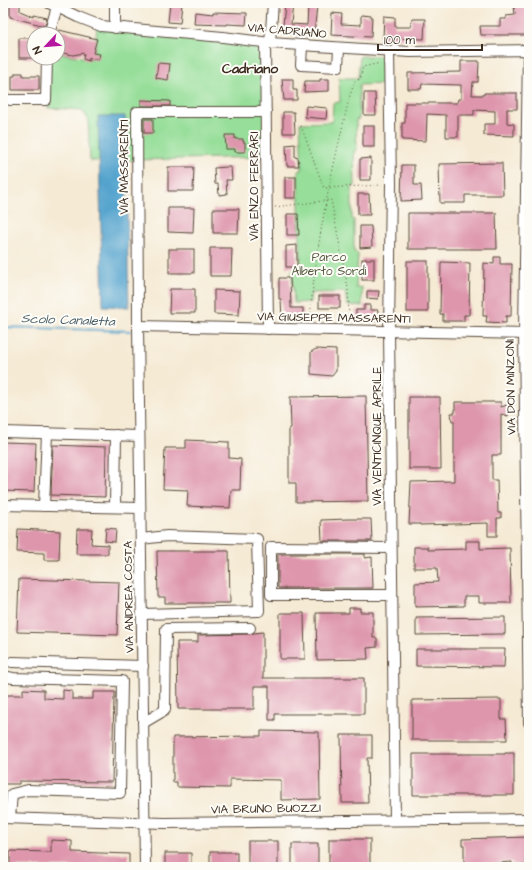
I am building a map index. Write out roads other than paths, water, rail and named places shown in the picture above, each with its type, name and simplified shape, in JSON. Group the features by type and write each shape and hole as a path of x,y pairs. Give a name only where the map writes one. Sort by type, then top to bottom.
{"street":[{"path":"115,3 115,28"},
{"name":"VIA ENZO FERRARI","path":"268,329 266,112 268,43 273,3"},
{"path":"50,26 53,5"},
{"name":"VIA CADRIANO","path":"53,5 92,23 115,28 268,43 339,48 389,56 410,52 528,50"},
{"path":"302,46 301,65 338,67 339,48"},
{"name":"VIA DON MINZONI","path":"528,50 526,334 529,723"},
{"name":"VIA VENTICINQUE APRILE","path":"389,56 391,184 389,332 395,820"},
{"path":"10,100 46,100 47,66"},
{"name":"VIA MASSARENTI","path":"138,326 137,112 266,112"},
{"name":"VIA GIUSEPPE MASSARENTI","path":"138,326 526,334"},
{"name":"VIA ANDREA COSTA","path":"138,326 145,867"},
{"path":"3,432 139,436"},
{"path":"44,506 47,433"},
{"path":"115,508 116,435"},
{"path":"3,505 140,508"},
{"path":"141,539 166,536 257,539 259,611 142,614"},
{"path":"391,548 271,547 271,595 392,595"},
{"path":"144,722 165,710 166,629 250,628"},
{"path":"12,662 143,666"},
{"path":"3,676 13,678 122,681 120,793 28,790 12,794 6,818"},
{"name":"VIA BRUNO BUOZZI","path":"6,818 145,823 529,819"}],"water":[{"path":"98,116 125,116 129,307 103,306"}],"waterway":[{"name":"Scolo Canaletta","path":"3,327 131,331"}],"district":[{"name":"Cadriano","path":"250,69"}],"park label":[{"name":"Parco Alberto Sordi","path":"329,264"}]}
